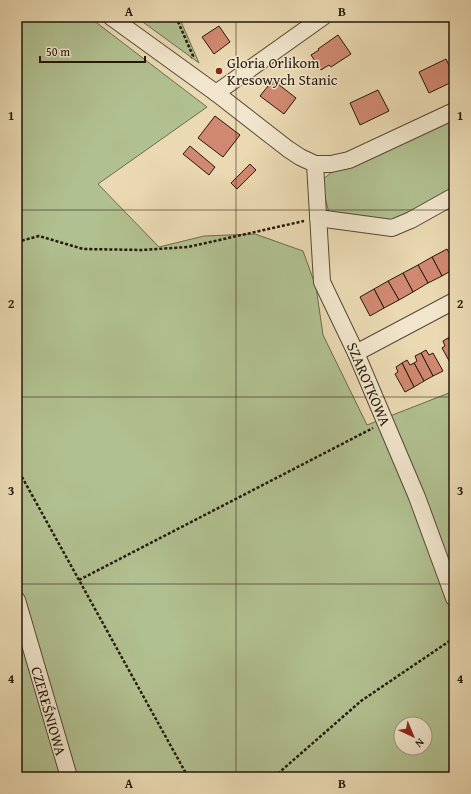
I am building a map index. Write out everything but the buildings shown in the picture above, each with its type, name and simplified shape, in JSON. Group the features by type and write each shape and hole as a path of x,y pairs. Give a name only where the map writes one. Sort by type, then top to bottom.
{"street":[{"path":"111,17 216,93 288,150 315,164 331,164 349,160 454,111"},
{"path":"216,93 323,17"},
{"name":"SZAROTKOWA","path":"315,164 322,282 356,353 417,497 454,598"},
{"path":"318,218 392,228 411,220 454,196"},
{"path":"356,353 454,300"},
{"name":"CZEREŚNIOWA","path":"17,600 69,777"}],"path":[{"path":"176,17 193,56 183,70"},
{"path":"17,242 39,236 83,249 142,250 188,247 318,218"},
{"path":"79,580 385,422"},
{"path":"17,468 188,777"},
{"path":"274,777 361,701 454,638"}],"green space":[{"path":"17,17 89,17 207,107 98,184 159,247 204,236 255,234 303,251 316,287 323,335 367,425 454,391 454,777 17,777"},
{"path":"136,17 179,17 199,63"},
{"path":"454,118 454,188 398,221 329,213 321,181 332,172 349,168"}],"place":[{"name":"Gloria Orlikom Kresowych Stanic","path":"219,71"}]}
